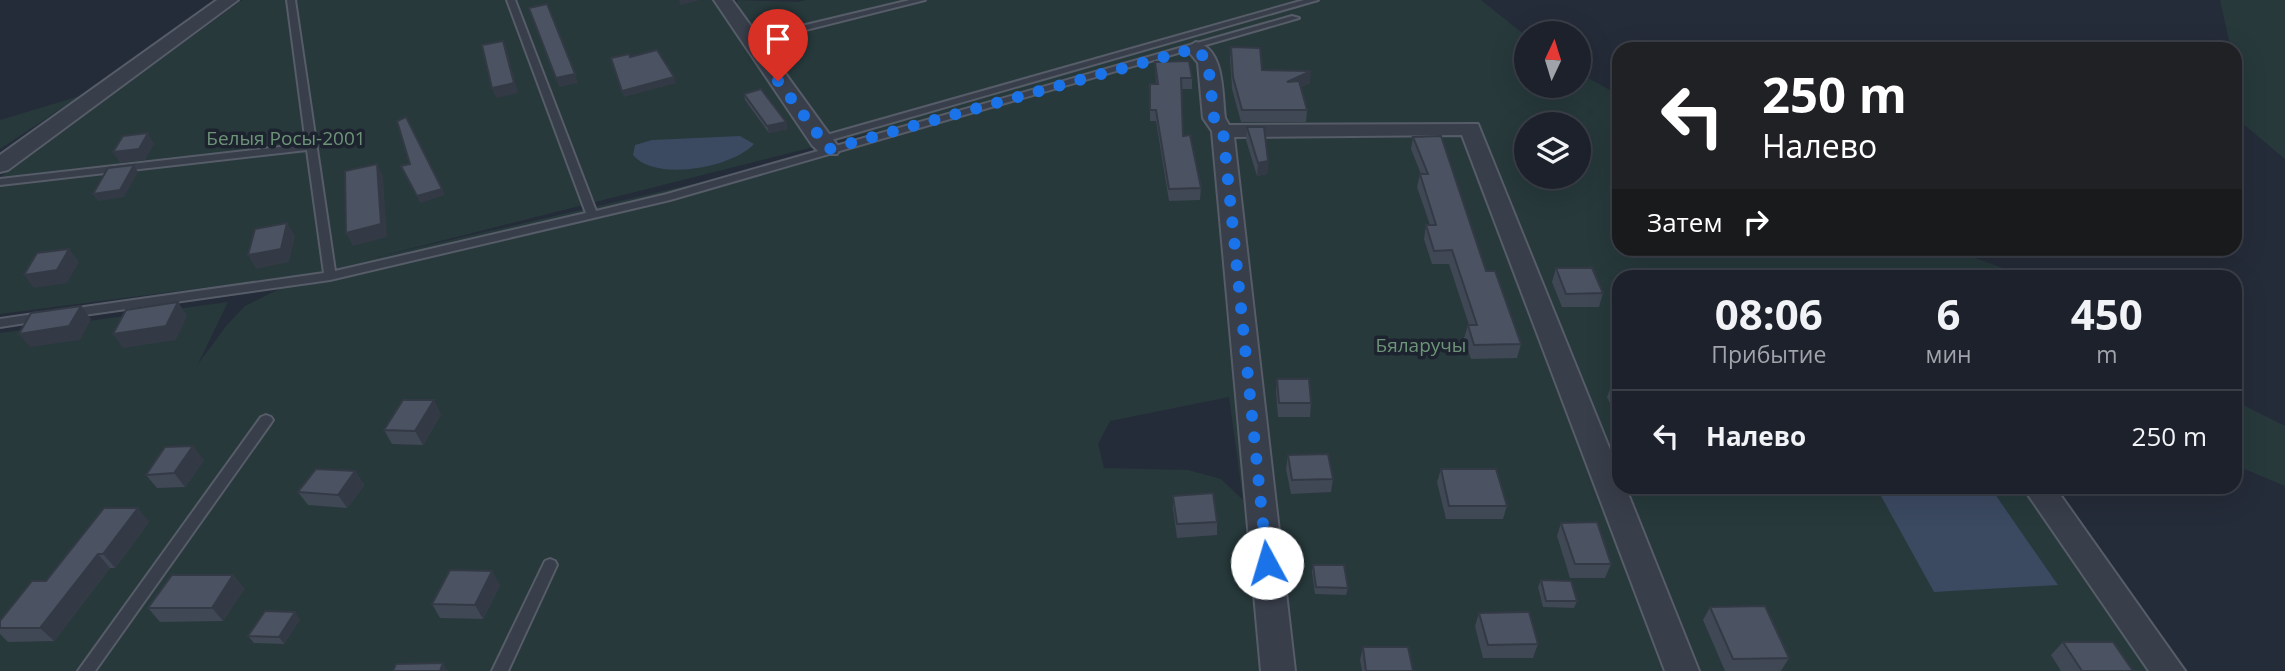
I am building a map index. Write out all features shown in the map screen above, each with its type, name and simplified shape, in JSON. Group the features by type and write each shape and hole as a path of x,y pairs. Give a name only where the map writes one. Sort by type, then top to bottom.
{"street":[{"path":"0,165 229,0"},
{"path":"723,0 825,145"},
{"path":"1196,48 1208,62 1214,118 1223,131 1278,671"},
{"path":"1223,131 1470,130 1612,492"},
{"path":"1613,494 1682,671"},
{"path":"2043,494 2168,671"}],"lane":[{"path":"291,0 330,276"},
{"path":"511,0 591,213"},
{"path":"750,41 921,0"},
{"path":"1275,0 1282,9"},
{"path":"0,323 330,276 591,213 670,197 825,145 1314,0"},
{"path":"825,145 1196,48 1295,18"},
{"path":"0,182 312,146"},
{"path":"86,671 266,420"},
{"path":"500,671 550,565"}],"green space":[{"path":"242,0 732,0 738,9 737,0 1481,0 1514,26 1514,98 1591,98 1591,80 1612,91 1612,256 1969,256 2008,270 1612,270 1612,494 2059,494 2188,671 0,671 0,333 228,302 198,364 245,306 310,274 0,314 0,177","holes":["877,131 884,140 377,257","1229,397 1243,500 1221,479 1188,470 1104,468 1098,444 1110,421"]},
{"path":"2220,0 2285,0 2285,159 2242,123 2242,42 2229,42"},
{"path":"80,96 0,149 0,120"},
{"path":"2242,404 2285,426 2285,486 2242,468"}],"water":[{"path":"740,136 754,144 729,160 694,169 658,168 633,155 635,145 652,140"},
{"path":"1880,494 1995,494 2058,585 1934,592"}],"building":[{"path":"547,4 575,74 556,78 529,8"},
{"path":"503,41 514,83 492,88 482,45"},
{"path":"1231,47 1260,48 1262,70 1311,71 1287,82 1299,81 1307,110 1242,110 1233,77"},
{"path":"657,50 674,77 622,91 611,58 629,54 630,57"},
{"path":"1189,61 1192,78 1181,78 1183,136 1190,135 1201,188 1169,189 1156,110 1150,110 1150,84 1158,84 1155,62"},
{"path":"761,89 786,122 767,126 744,94"},
{"path":"406,117 442,189 417,196 401,166 410,164 397,121"},
{"path":"1247,127 1264,127 1268,161 1258,163"},
{"path":"148,133 139,149 113,152 123,136"},
{"path":"1441,136 1486,271 1495,271 1521,344 1474,345 1468,325 1477,325 1452,250 1434,251 1426,225 1436,225 1420,174 1428,174 1413,137"},
{"path":"377,164 381,224 346,233 345,171"},
{"path":"134,165 120,190 93,194 108,168"},
{"path":"287,223 281,249 248,255 255,229"},
{"path":"69,249 57,270 24,275 37,253"},
{"path":"1556,268 1592,268 1603,293 1566,294"},
{"path":"178,302 166,326 113,334 126,310"},
{"path":"81,306 69,326 19,334 31,313"},
{"path":"1277,379 1309,379 1311,403 1279,403"},
{"path":"403,400 434,400 415,431 384,430"},
{"path":"193,446 174,473 146,475 165,447"},
{"path":"1328,454 1333,479 1292,480 1288,455"},
{"path":"316,469 355,471 338,495 298,492"},
{"path":"1441,469 1496,469 1507,506 1449,506"},
{"path":"1213,493 1217,522 1177,524 1173,496"},
{"path":"104,508 138,508 40,628 0,628 0,621 32,581 46,581"},
{"path":"1597,522 1611,564 1575,564 1561,523"},
{"path":"1313,565 1344,565 1348,588 1316,587"},
{"path":"450,570 492,571 475,605 432,604"},
{"path":"172,575 233,575 212,608 148,608"},
{"path":"1541,580 1571,581 1577,601 1546,601"},
{"path":"1765,606 1789,658 1733,659 1710,607"},
{"path":"265,611 295,612 279,637 248,636"},
{"path":"1529,612 1538,644 1488,645 1479,613"},
{"path":"2063,642 2113,642 2133,671 2082,671"},
{"path":"1363,647 1408,647 1413,671 1366,671"},
{"path":"443,663 440,671 393,671 396,664"}],"route":[{"path":"778,81 829,149 1196,48 1208,62 1214,118 1223,131 1267,563"}],"park label":[{"name":"Белыя Росы-2001","path":"286,138"},
{"name":"Бяларучы","path":"1421,345"}]}
